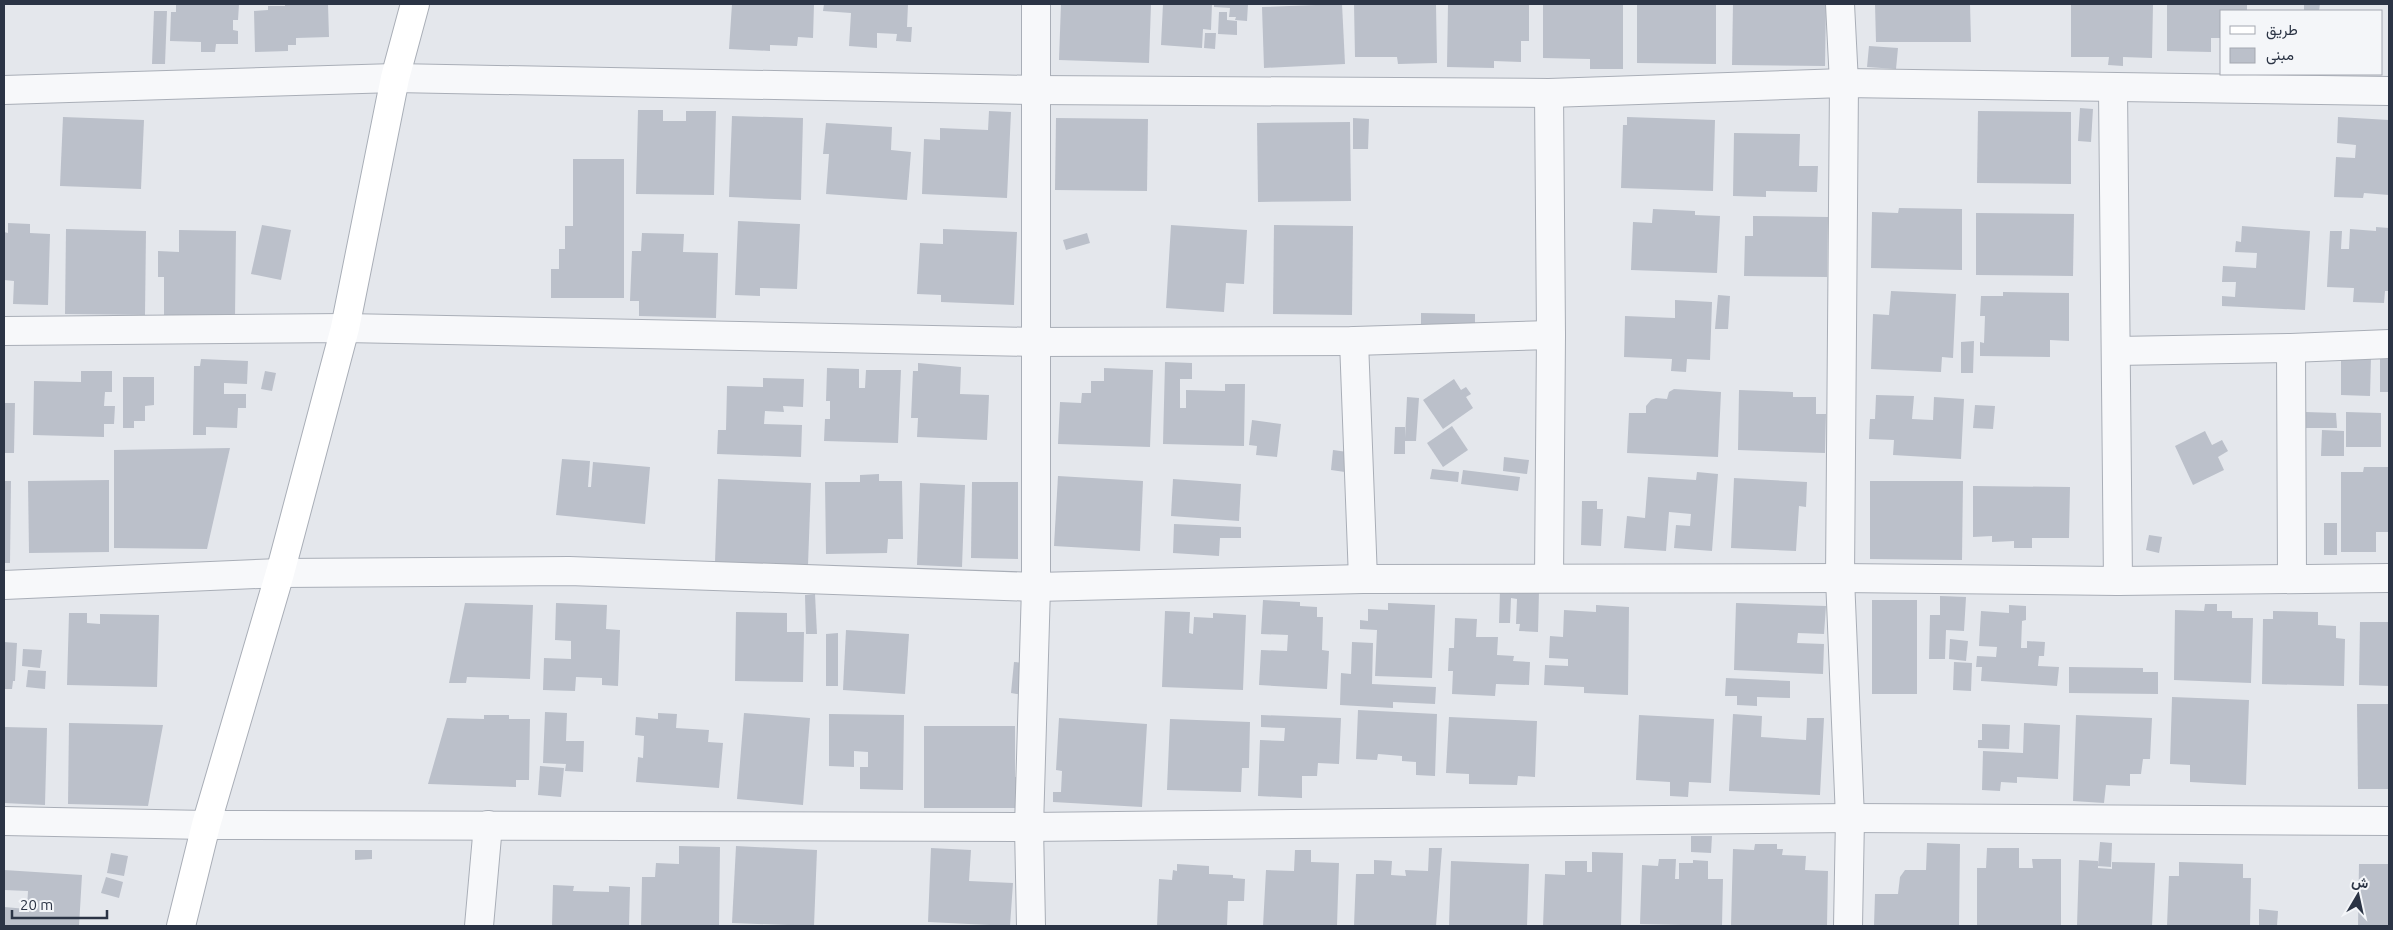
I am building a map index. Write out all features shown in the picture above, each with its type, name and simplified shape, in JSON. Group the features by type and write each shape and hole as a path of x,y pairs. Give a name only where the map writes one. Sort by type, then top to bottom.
{"street":[{"path":"180,926 206,825 280,572 345,328 395,78 416,4"},
{"path":"1031,926 1029,826 1036,587 1036,4"},
{"path":"1840,4 1844,83 1840,578 1850,818 1848,926"},
{"path":"4,90 395,78 1036,90 1549,93 1844,83 2113,89 2389,92"},
{"path":"2113,89 2118,581"},
{"path":"1549,93 1551,335 1549,578"},
{"path":"4,331 345,328 1035,342 1354,341 1551,335"},
{"path":"1354,341 1363,579"},
{"path":"2116,351 2389,344"},
{"path":"2291,348 2292,578"},
{"path":"4,585 280,572 569,571 1036,587 1363,579 1840,578 2118,581 2389,578"},
{"path":"4,821 206,825 1029,826 1850,818 2389,821"},
{"path":"479,926 488,825"}],"building":[{"path":"176,4 239,4 238,20 233,20 233,30 238,31 238,44 216,44 215,52 201,52 201,42 170,41 171,12 176,12"},
{"path":"285,4 328,4 329,37 296,38 296,45 288,45 288,51 255,52 254,11 268,10 268,6 285,6"},
{"path":"732,4 814,4 813,38 798,37 797,46 770,45 770,51 729,49"},
{"path":"824,4 908,4 907,27 912,27 911,42 896,41 897,34 877,33 877,48 849,46 851,13 823,11"},
{"path":"1061,4 1151,4 1149,63 1059,60"},
{"path":"1163,4 1212,4 1211,30 1203,29 1202,48 1161,45"},
{"path":"1214,4 1248,4 1247,21 1235,20 1236,17 1229,17 1230,8 1214,7"},
{"path":"1342,4 1345,64 1264,68 1262,7"},
{"path":"1354,4 1436,4 1437,63 1398,64 1397,57 1355,57"},
{"path":"1448,4 1529,4 1529,41 1521,41 1521,62 1494,61 1494,68 1447,67"},
{"path":"1543,4 1623,4 1623,69 1590,69 1590,59 1543,58"},
{"path":"1637,4 1716,4 1716,64 1637,63"},
{"path":"1733,4 1826,4 1825,66 1732,65"},
{"path":"1875,4 1970,4 1971,42 1876,42"},
{"path":"2071,4 2153,4 2152,58 2123,57 2123,66 2108,65 2109,57 2071,57"},
{"path":"2167,4 2247,4 2247,10 2220,10 2220,38 2211,38 2211,52 2167,51"},
{"path":"2304,4 2320,4 2319,10 2304,10"},
{"path":"154,11 167,11 165,64 152,64"},
{"path":"1219,12 1227,12 1227,20 1237,21 1237,35 1218,34"},
{"path":"1205,33 1216,33 1215,49 1204,48"},
{"path":"1869,46 1898,48 1896,69 1867,67"},
{"path":"2080,108 2093,109 2091,142 2078,141"},
{"path":"638,110 663,110 663,121 686,121 686,111 716,111 714,195 636,194"},
{"path":"989,111 1011,112 1007,198 922,194 924,139 940,140 940,128 988,130"},
{"path":"1978,111 2071,112 2071,184 1977,183"},
{"path":"732,116 803,118 801,200 729,197"},
{"path":"63,117 144,120 141,189 60,186"},
{"path":"1627,117 1715,120 1713,191 1621,188 1623,125 1627,125"},
{"path":"2338,117 2389,120 2389,195 2364,193 2363,198 2334,197 2336,157 2355,158 2356,145 2337,143"},
{"path":"1056,118 1148,119 1147,191 1055,190"},
{"path":"1353,118 1369,119 1368,149 1353,149"},
{"path":"1350,122 1351,201 1258,202 1257,123"},
{"path":"826,123 892,127 891,150 911,152 907,200 826,194 829,154 823,154"},
{"path":"1734,133 1800,134 1799,166 1818,166 1817,192 1766,191 1766,197 1733,196"},
{"path":"573,159 624,159 624,298 551,298 551,269 559,269 559,249 565,249 565,226 573,226"},
{"path":"1899,208 1962,209 1962,270 1871,268 1872,212 1898,213"},
{"path":"1653,209 1695,211 1695,215 1720,216 1717,273 1631,270 1633,222 1652,223"},
{"path":"1976,213 2074,214 2073,276 1976,275"},
{"path":"1753,216 1828,217 1827,277 1744,276 1745,236 1753,236"},
{"path":"738,221 800,224 797,289 760,288 760,296 735,295"},
{"path":"8,223 30,224 30,233 50,234 48,305 13,304 14,281 4,280 4,232 8,233"},
{"path":"262,225 291,230 281,280 251,274"},
{"path":"1171,225 1247,230 1244,284 1226,283 1224,312 1166,308"},
{"path":"1274,225 1353,226 1352,315 1273,314"},
{"path":"2242,226 2310,231 2305,310 2222,306 2222,296 2235,297 2236,282 2222,282 2223,266 2256,268 2257,253 2235,252 2236,241 2241,242"},
{"path":"2376,227 2389,228 2389,291 2385,291 2384,303 2353,302 2354,288 2327,287 2330,231 2342,231 2341,249 2349,249 2350,229 2376,231"},
{"path":"66,229 146,231 145,315 65,314"},
{"path":"943,229 1017,232 1014,305 941,302 941,295 917,294 920,243 943,244"},
{"path":"179,230 236,231 235,319 164,318 164,277 158,277 158,251 179,252"},
{"path":"642,233 684,234 683,252 718,253 716,318 639,316 639,301 630,301 632,251 641,251"},
{"path":"1087,233 1090,243 1066,250 1063,240"},
{"path":"1891,291 1956,294 1953,358 1942,357 1941,372 1871,369 1873,314 1889,315"},
{"path":"2003,292 2069,293 2069,341 2050,340 2050,357 1980,356 1980,342 1984,343 1985,316 1980,316 1981,296 2003,296"},
{"path":"1718,295 1730,296 1728,329 1715,329"},
{"path":"1675,300 1712,302 1710,360 1687,359 1686,372 1671,371 1672,359 1624,357 1625,316 1675,318"},
{"path":"1421,313 1475,314 1475,327 1421,325"},
{"path":"1974,341 1973,373 1961,373 1961,342"},
{"path":"2380,354 2389,354 2389,392 2380,392"},
{"path":"2341,356 2371,356 2370,396 2341,395"},
{"path":"201,359 248,361 247,384 224,383 224,394 246,394 246,408 238,408 237,428 206,427 206,435 193,435 194,366 200,366"},
{"path":"1165,362 1192,363 1192,379 1180,379 1180,408 1186,408 1186,390 1225,391 1225,384 1245,384 1244,446 1163,444"},
{"path":"918,363 961,367 960,394 989,395 987,440 917,437 918,418 911,418 913,371 918,371"},
{"path":"827,368 859,369 859,388 865,388 866,370 901,370 898,443 824,441 825,419 830,419 830,401 826,401"},
{"path":"1104,368 1153,370 1150,447 1058,444 1060,402 1081,403 1082,393 1091,393 1091,381 1104,381"},
{"path":"81,371 112,371 112,392 105,392 104,406 115,406 114,424 104,424 104,437 33,435 34,381 81,382"},
{"path":"265,371 276,373 272,391 261,389"},
{"path":"123,377 154,377 154,405 145,406 145,421 134,421 134,428 123,428"},
{"path":"763,378 804,379 803,407 783,406 784,412 765,411 764,424 802,425 801,457 717,454 718,430 726,430 727,386 763,387"},
{"path":"1454,379 1461,390 1466,387 1471,394 1466,397 1473,408 1443,429 1423,400"},
{"path":"1674,389 1721,392 1718,457 1627,453 1629,413 1646,413 1646,406 1651,400 1656,398 1667,399 1669,392"},
{"path":"1739,390 1793,392 1793,397 1816,397 1816,414 1826,414 1825,453 1738,450"},
{"path":"1876,395 1914,396 1912,419 1933,420 1934,397 1964,399 1961,459 1893,455 1894,440 1869,439 1870,419 1875,419"},
{"path":"1407,397 1419,398 1416,441 1405,441 1405,454 1394,454 1395,427 1405,427 1405,438"},
{"path":"4,403 15,403 14,453 4,453"},
{"path":"1975,405 1995,406 1993,429 1973,428"},
{"path":"2306,412 2336,413 2337,428 2306,428"},
{"path":"2346,412 2381,413 2381,447 2346,447"},
{"path":"1252,420 1281,424 1277,457 1256,455 1257,446 1249,445"},
{"path":"1452,426 1468,450 1443,467 1427,443"},
{"path":"2322,430 2344,431 2344,456 2321,456"},
{"path":"2205,431 2212,445 2222,440 2228,451 2218,457 2224,470 2193,485 2175,446"},
{"path":"230,448 207,549 114,548 114,450"},
{"path":"1333,450 1355,453 1352,473 1331,470"},
{"path":"1504,457 1529,460 1527,474 1503,471"},
{"path":"562,459 590,461 588,487 591,487 593,462 650,467 645,524 556,515"},
{"path":"2364,467 2389,467 2389,532 2376,532 2376,552 2341,552 2341,472 2363,472"},
{"path":"1432,469 1459,472 1458,482 1430,479"},
{"path":"1463,470 1520,477 1518,491 1461,484"},
{"path":"1697,472 1718,474 1712,551 1674,548 1676,525 1690,526 1691,514 1669,512 1666,551 1624,548 1627,516 1645,518 1648,477 1696,480"},
{"path":"879,474 879,481 902,481 903,539 888,539 887,553 826,554 825,482 860,482 860,475"},
{"path":"1058,476 1143,481 1140,551 1054,546"},
{"path":"1734,478 1807,482 1806,507 1799,506 1796,551 1731,548"},
{"path":"718,479 811,483 808,565 715,562"},
{"path":"1173,479 1241,484 1239,521 1171,516"},
{"path":"109,480 109,552 29,553 28,481"},
{"path":"4,481 11,481 10,563 4,563"},
{"path":"1870,481 1963,481 1962,560 1870,559"},
{"path":"972,482 1018,482 1018,559 971,558"},
{"path":"920,483 965,485 962,567 917,565"},
{"path":"1973,486 2070,487 2069,538 2032,538 2032,548 2014,548 2014,541 1992,542 1992,536 1973,537"},
{"path":"1582,501 1597,501 1597,509 1603,509 1601,546 1581,545"},
{"path":"2324,523 2337,523 2337,555 2324,555"},
{"path":"1174,524 1241,527 1241,538 1220,538 1219,556 1173,553"},
{"path":"2149,535 2162,537 2159,553 2146,550"},
{"path":"1500,589 1539,591 1538,632 1519,631 1520,624 1516,624 1517,599 1511,598 1510,623 1499,623"},
{"path":"815,594 817,634 806,634 805,595"},
{"path":"1940,596 1966,597 1964,631 1946,630 1945,659 1929,659 1930,615 1940,615"},
{"path":"1263,600 1300,602 1300,606 1317,607 1317,617 1323,617 1322,650 1329,651 1327,689 1259,685 1261,650 1287,651 1288,635 1261,634"},
{"path":"1872,600 1917,600 1917,694 1872,694"},
{"path":"465,603 533,605 530,679 467,677 466,683 449,683"},
{"path":"556,603 607,605 606,629 620,630 618,686 602,685 602,678 576,677 575,691 543,690 544,658 571,659 571,641 555,640"},
{"path":"1388,603 1435,605 1432,678 1375,676 1377,630 1360,629 1360,620 1368,621 1368,609 1388,610"},
{"path":"1736,603 1826,606 1824,634 1798,633 1797,643 1824,644 1823,674 1734,670"},
{"path":"2205,604 2217,604 2217,611 2232,611 2232,618 2253,618 2251,683 2174,680 2175,610 2204,611"},
{"path":"1596,605 1629,607 1628,695 1584,693 1584,687 1544,685 1545,665 1568,666 1568,659 1549,658 1550,636 1563,637 1564,610 1596,612"},
{"path":"2009,605 2026,606 2026,620 2022,621 2021,648 2027,648 2027,641 2045,642 2044,656 2039,656 2038,666 2059,667 2057,686 1981,681 1982,667 1976,667 1977,656 1996,657 1997,647 1979,646 1981,611 2009,613"},
{"path":"1165,611 1190,612 1189,633 1193,634 1194,617 1213,618 1213,613 1246,615 1243,690 1162,687"},
{"path":"2273,611 2318,612 2318,625 2336,626 2336,638 2345,639 2344,686 2262,684 2263,619 2273,619"},
{"path":"736,612 787,613 787,632 804,632 803,682 735,681"},
{"path":"69,613 87,613 87,623 100,624 100,614 159,615 157,687 67,685"},
{"path":"1455,618 1477,619 1476,637 1498,637 1497,655 1514,656 1513,661 1530,662 1529,685 1496,684 1495,696 1452,694 1453,671 1448,671 1449,648 1454,648"},
{"path":"2360,622 2389,622 2389,686 2359,685"},
{"path":"846,630 909,634 905,694 843,690"},
{"path":"838,633 838,686 826,686 826,634"},
{"path":"1950,639 1968,641 1966,661 1949,659"},
{"path":"4,642 17,643 15,681 13,681 12,689 4,689"},
{"path":"1352,642 1373,643 1372,684 1436,687 1435,704 1393,702 1393,708 1340,705 1341,673 1351,674"},
{"path":"23,649 42,650 40,668 22,666"},
{"path":"1014,662 1027,663 1023,695 1011,693"},
{"path":"1954,662 1972,663 1971,691 1953,690"},
{"path":"2069,667 2143,668 2143,672 2158,672 2158,694 2069,693"},
{"path":"28,670 46,671 45,689 26,687"},
{"path":"1726,678 1790,681 1790,698 1757,697 1757,706 1737,705 1737,696 1725,696"},
{"path":"2172,697 2249,700 2246,785 2190,782 2190,765 2170,764"},
{"path":"2357,704 2389,704 2389,789 2358,789"},
{"path":"1358,710 1437,714 1435,776 1416,775 1416,762 1402,761 1402,756 1378,754 1377,760 1356,759"},
{"path":"545,712 567,713 566,741 584,741 583,772 565,771 566,764 543,763"},
{"path":"658,713 677,714 676,728 709,730 708,742 723,743 719,788 636,782 638,757 643,758 644,736 635,735 636,717 658,719"},
{"path":"744,713 810,718 803,805 737,799"},
{"path":"829,714 904,715 903,790 860,789 860,767 868,767 868,752 854,751 854,767 829,766"},
{"path":"1733,714 1762,716 1761,737 1806,740 1807,718 1824,718 1820,795 1729,791"},
{"path":"484,715 509,715 509,719 530,719 529,780 516,780 516,787 428,784 447,718 484,719"},
{"path":"1261,715 1341,718 1339,764 1318,763 1317,776 1302,776 1302,798 1258,796 1260,740 1284,741 1285,728 1261,727"},
{"path":"1639,715 1714,719 1711,783 1689,782 1688,797 1670,796 1670,782 1636,780"},
{"path":"2076,715 2152,718 2150,759 2143,759 2141,774 2130,774 2130,786 2106,785 2104,803 2073,801"},
{"path":"1449,717 1537,721 1535,777 1518,776 1517,785 1469,784 1469,774 1446,773"},
{"path":"1059,718 1147,724 1142,807 1053,802 1053,792 1061,792 1062,771 1056,770"},
{"path":"1170,719 1250,722 1249,768 1242,768 1241,792 1167,790"},
{"path":"69,723 163,725 148,806 68,804"},
{"path":"2024,723 2060,725 2058,779 2017,777 2017,783 2001,782 2000,791 1982,790 1983,751 2023,753"},
{"path":"1982,724 2010,725 2009,749 1978,748 1978,740 1982,740"},
{"path":"924,726 1015,726 1015,777 1020,777 1020,808 924,808"},
{"path":"4,727 47,728 45,805 4,803"},
{"path":"540,766 564,768 561,797 538,795"},
{"path":"1691,836 1712,836 1711,853 1691,852"},
{"path":"2100,842 2112,843 2111,867 2098,866"},
{"path":"1927,843 1960,844 1959,926 1874,926 1875,894 1898,894 1900,877 1905,870 1926,870"},
{"path":"1755,844 1777,844 1777,849 1783,849 1782,855 1806,856 1805,870 1828,871 1827,926 1731,926 1733,849 1754,850"},
{"path":"679,846 720,847 719,926 641,926 642,877 655,877 656,863 679,864"},
{"path":"736,846 817,850 814,926 732,923"},
{"path":"931,848 971,850 969,881 1013,883 1010,926 928,922"},
{"path":"1429,848 1442,848 1436,926 1354,926 1356,874 1374,874 1374,860 1392,861 1391,875 1406,876 1405,870 1428,871"},
{"path":"1987,848 2019,848 2019,868 2033,868 2032,859 2061,859 2061,926 1977,926 1977,868 1986,868"},
{"path":"355,850 372,850 372,859 355,860"},
{"path":"1295,850 1311,850 1311,862 1339,863 1337,926 1263,926 1266,870 1294,871"},
{"path":"1592,852 1623,853 1621,926 1543,926 1545,874 1565,875 1565,861 1587,861 1587,872 1592,872"},
{"path":"111,853 128,856 124,876 107,873"},
{"path":"1659,859 1676,859 1675,879 1679,879 1679,863 1693,863 1693,860 1708,861 1708,879 1723,879 1722,926 1640,924 1642,865 1658,866"},
{"path":"2079,860 2098,861 2098,868 2112,869 2112,862 2155,863 2152,926 2077,926"},
{"path":"1451,861 1529,864 1527,926 1449,926"},
{"path":"2179,862 2243,864 2243,878 2251,878 2250,926 2167,926 2169,876 2179,876"},
{"path":"1177,864 1209,866 1209,874 1233,875 1233,878 1245,879 1244,901 1228,901 1227,926 1157,926 1159,879 1172,880 1173,870 1177,871"},
{"path":"2359,864 2389,864 2389,926 2358,926"},
{"path":"4,870 82,875 79,926 4,926 4,907 27,909 28,891 4,890"},
{"path":"106,877 123,882 119,898 101,893"},
{"path":"553,885 574,886 573,891 609,892 609,886 630,887 629,926 552,926"},
{"path":"2259,909 2278,911 2277,926 2259,926"}]}
